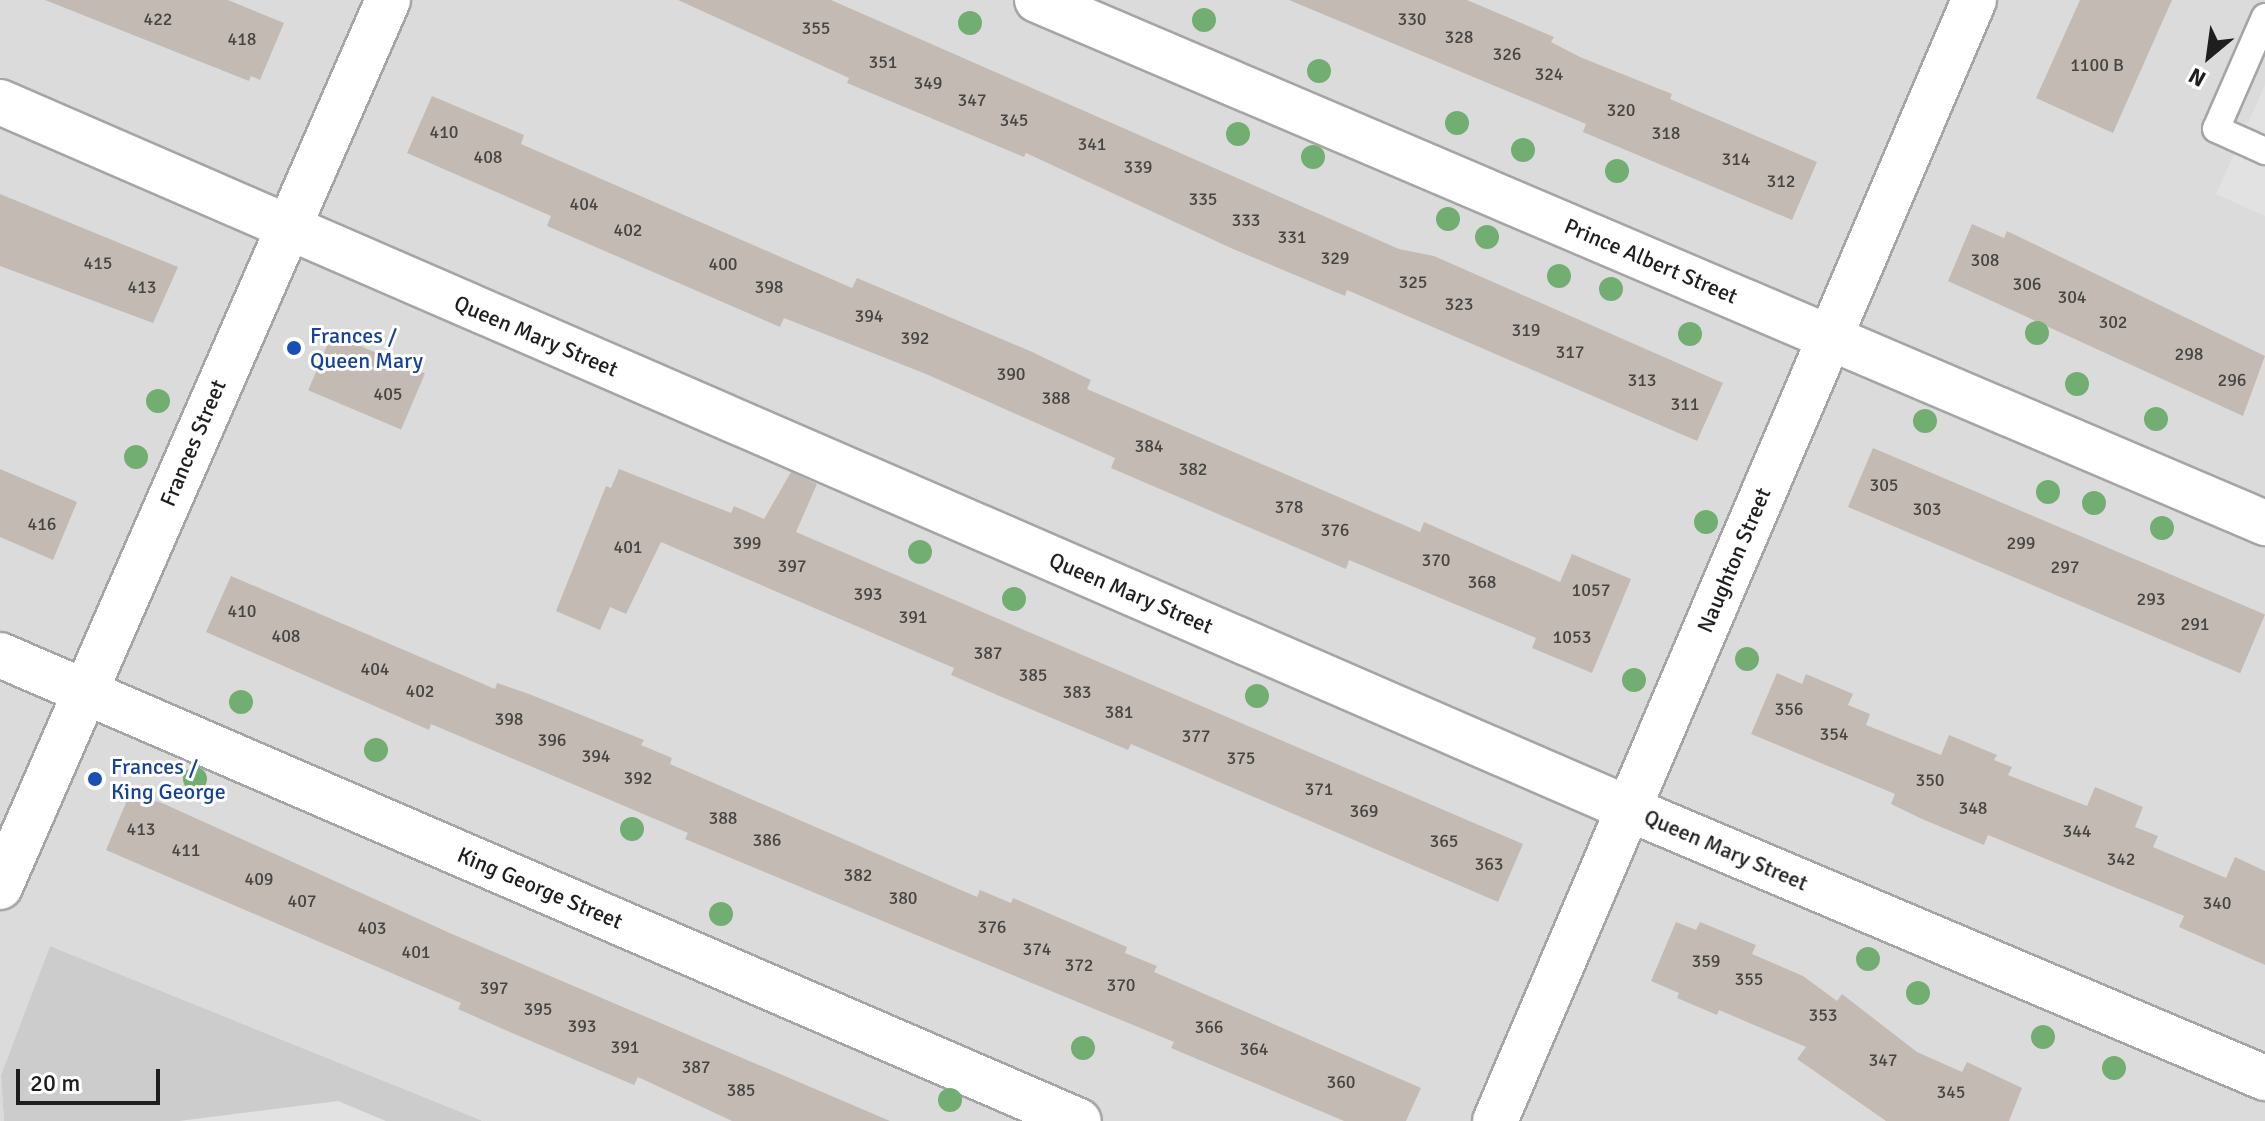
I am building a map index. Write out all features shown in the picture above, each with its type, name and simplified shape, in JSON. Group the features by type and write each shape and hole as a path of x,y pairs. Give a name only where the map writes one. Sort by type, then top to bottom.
{"street":[{"name":"Frances Street","path":"0,887 88,692 286,226 388,0"},
{"name":"Prince Albert Street","path":"1037,0 2265,523"},
{"name":"Naughton Street","path":"1495,1121 1974,0"},
{"name":"Queen Mary Street","path":"0,102 1629,809 2265,1078"},
{"name":"King George Street","path":"0,655 1079,1121"}],"lane":[{"path":"2265,17 2216,129 2265,151"}],"shaded area":[{"path":"0,0 2265,0 2265,1121 483,1121 50,946 1,1075 4,1121 0,1121"},
{"path":"2265,85 2265,216 2216,194"},
{"path":"50,946 483,1121 4,1121 1,1075"},
{"path":"338,1101 386,1121 179,1121"}],"building":[{"path":"45,0 228,0 284,23 260,80 251,76 249,81"},
{"path":"678,0 831,0 1399,249 1434,256 1723,383 1697,441 1347,290 1345,296 1233,249 1026,153 1024,157 847,83 849,78"},
{"path":"1289,0 1467,0 1554,37 1551,42 1580,57 1672,94 1670,99 1817,162 1792,220 1583,132 1586,124"},
{"path":"2080,0 2172,0 2113,133 2036,98"},
{"path":"432,96 524,135 521,144 852,288 857,278 1030,351 1091,380 1087,389 1420,532 1424,522 1560,582 1572,554 1631,579 1592,673 1532,648 1536,638 1349,560 1346,569 1111,468 1115,458 926,374 784,318 780,327 547,226 551,216 407,153"},
{"path":"0,194 178,267 153,323 0,266"},
{"path":"1972,224 2004,238 2007,231 2265,356 2243,416 1948,281"},
{"path":"332,334 425,373 401,430 308,390"},
{"path":"1873,448 2265,614 2240,673 1848,507"},
{"path":"0,469 77,502 53,560 0,537"},
{"path":"619,469 731,513 734,506 764,519 791,472 817,484 796,532 1523,844 1498,902 1131,744 1128,750 997,695 951,675 954,668 661,542 626,614 610,607 600,630 556,611 606,486 611,488"},
{"path":"231,576 495,689 497,683 644,740 641,745 672,758 670,764 977,897 980,890 1011,903 1013,898 1127,947 1125,953 1157,966 1154,972 1421,1088 1406,1121 1344,1121 1171,1048 1174,1042 685,839 688,833 431,724 429,730 206,632"},
{"path":"1777,673 1802,684 1806,674 1853,694 1848,705 1870,714 1866,725 1941,755 1949,735 1997,755 1994,760 2012,767 2008,775 2087,806 2095,787 2143,807 2135,827 2158,836 2153,847 2226,878 2235,857 2265,871 2265,965 2179,927 2184,916 1988,835 1984,845 1922,819 1891,804 1895,794 1751,734"},
{"path":"130,793 162,803 452,934 890,1121 732,1121 638,1077 634,1085 503,1029 458,1009 461,1003 106,850"},
{"path":"1676,922 1696,930 1700,922 1756,945 1752,954 1803,976 1837,1001 1842,994 1917,1052 1962,1072 1967,1062 2022,1088 2009,1121 1886,1121 1797,1059 1806,1047 1719,1010 1717,1015 1677,998 1679,993 1651,981"}],"place":[{"name":"Frances / Queen Mary","path":"294,348"},
{"name":"Frances / King George","path":"95,779"}]}
